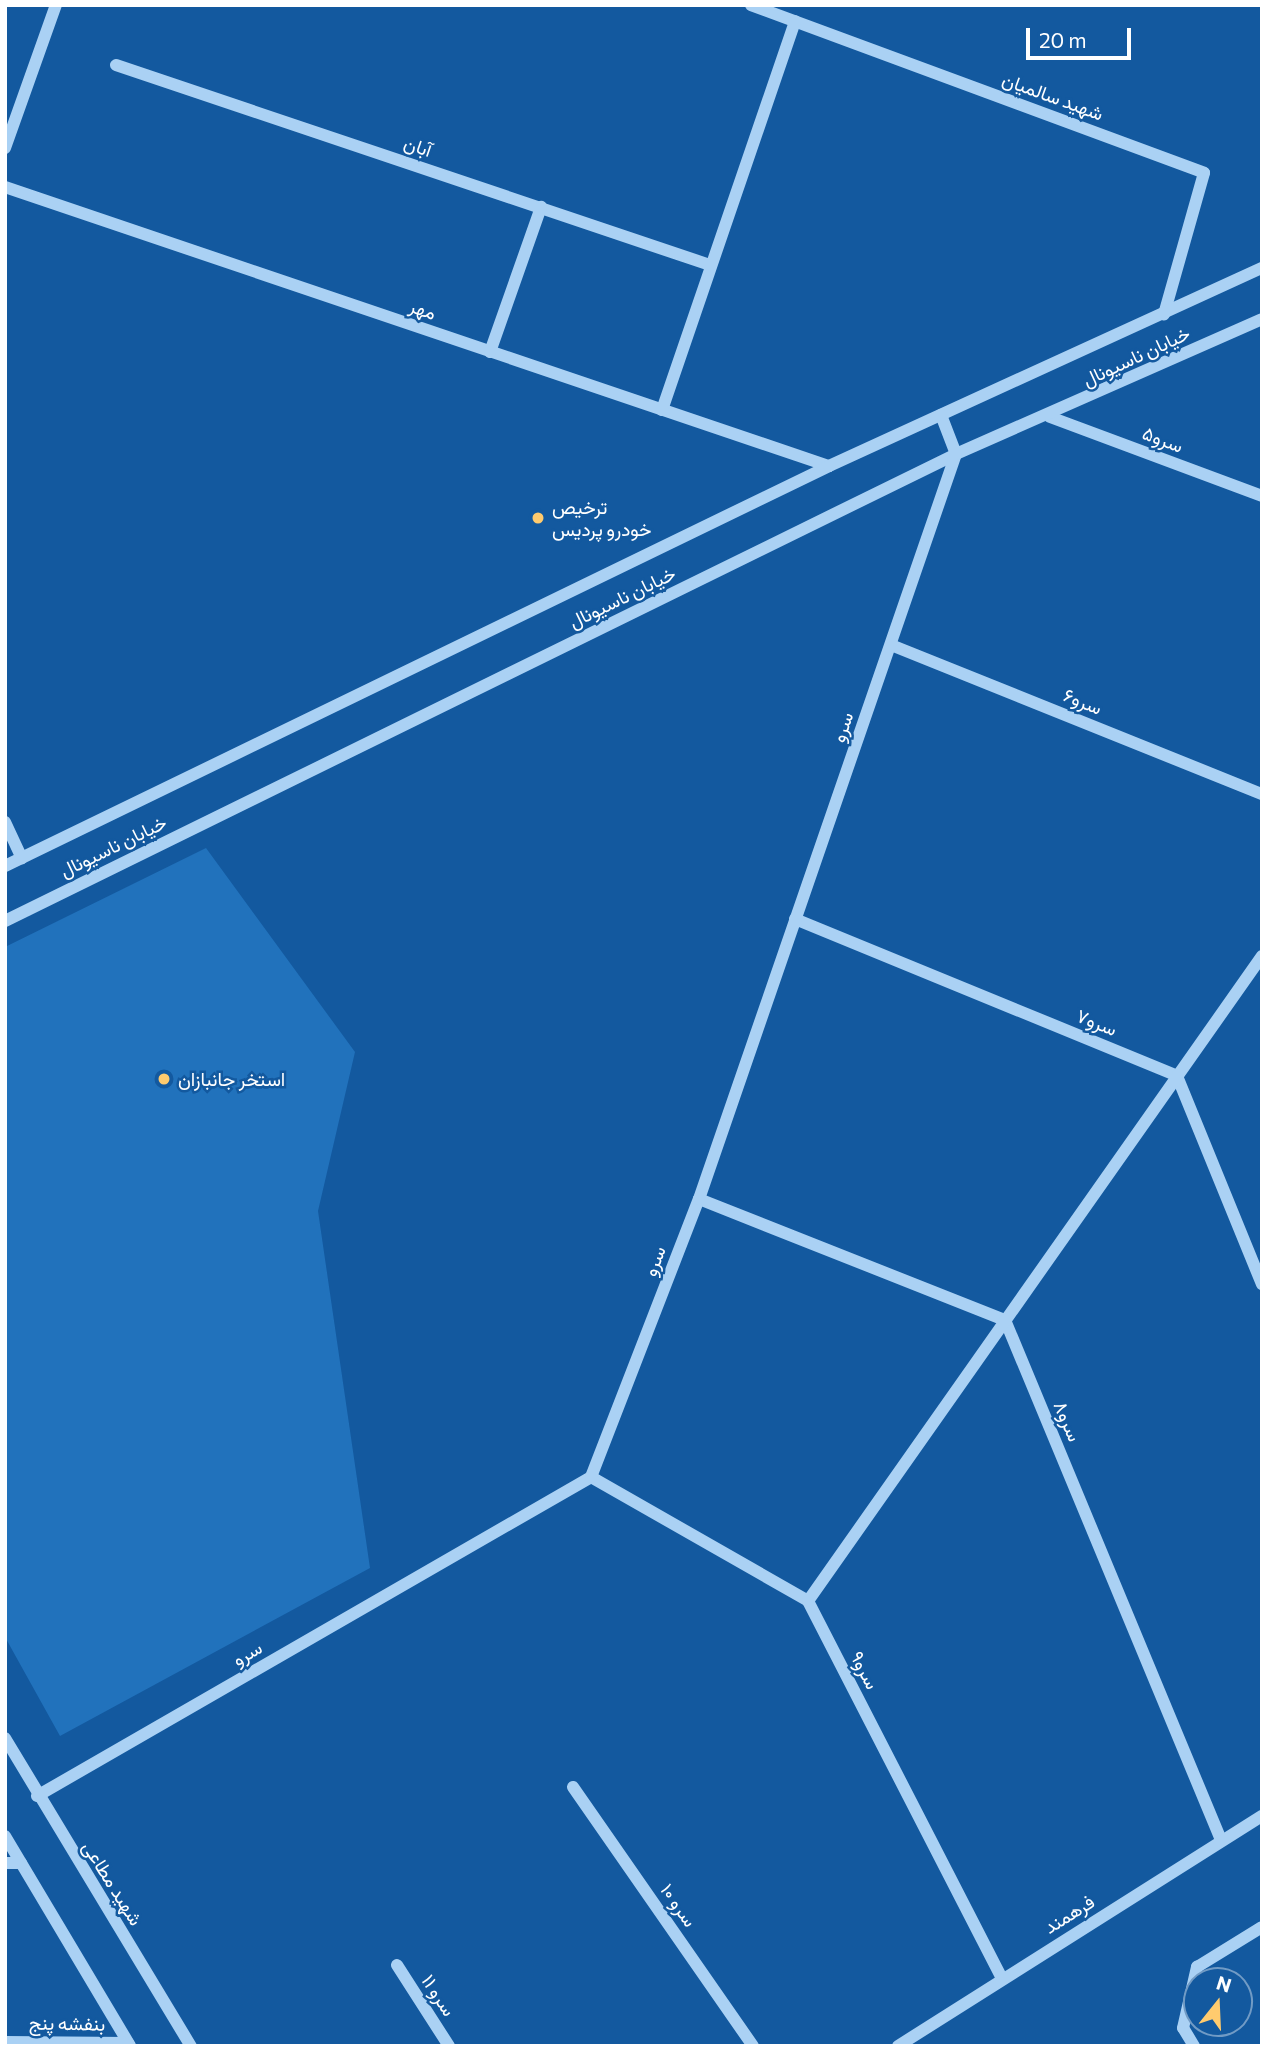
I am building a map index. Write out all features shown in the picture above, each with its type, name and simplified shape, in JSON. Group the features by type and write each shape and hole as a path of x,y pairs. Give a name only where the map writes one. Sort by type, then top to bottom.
{"street":[{"path":"5,148 56,5"},
{"name":"شهید سالمیان","path":"751,5 1204,173 1164,314"},
{"path":"662,410 707,264 795,21"},
{"name":"آبان","path":"116,65 707,264"},
{"name":"مهر","path":"5,187 829,466"},
{"path":"490,352 541,208"},
{"name":"خیابان ناسیونال","path":"5,866 829,466 1262,268"},
{"name":"خیابان ناسیونال","path":"5,921 956,454 1050,417 1262,319"},
{"path":"941,415 956,454"},
{"name":"سرو۵","path":"1050,417 1262,496"},
{"name":"سرو","path":"37,1796 591,1477 699,1199 956,454"},
{"name":"سرو۶","path":"891,645 1262,794"},
{"path":"5,822 22,858"},
{"name":"سرو۷","path":"795,919 1177,1076"},
{"path":"591,1477 808,1601 1262,956"},
{"path":"1177,1076 1262,1284"},
{"path":"699,1199 1005,1320"},
{"name":"سرو۸","path":"1005,1320 1221,1840"},
{"name":"سرو۹","path":"808,1601 1002,1979"},
{"name":"شهید مطاعی","path":"5,1738 37,1796 191,2046"},
{"name":"سرو ۱۰","path":"573,1787 753,2046"},
{"name":"فرهمند","path":"898,2046 1262,1816"},
{"path":"5,1836 129,2044"},
{"path":"5,1863 21,1863"},
{"path":"1194,2046 1183,2028 1197,1967 1262,1927"},
{"name":"۱۱ سرو","path":"397,1965 449,2046"},
{"name":"بنفشه پنج","path":"5,2042 129,2044"}],"shaded area":[{"path":"206,848 355,1052 318,1211 370,1568 60,1736 5,1637 5,947"}],"place":[{"name":"ترخیص خودرو پردیس","path":"538,518"},
{"name":"استخر جانبازان","path":"164,1079"}]}
